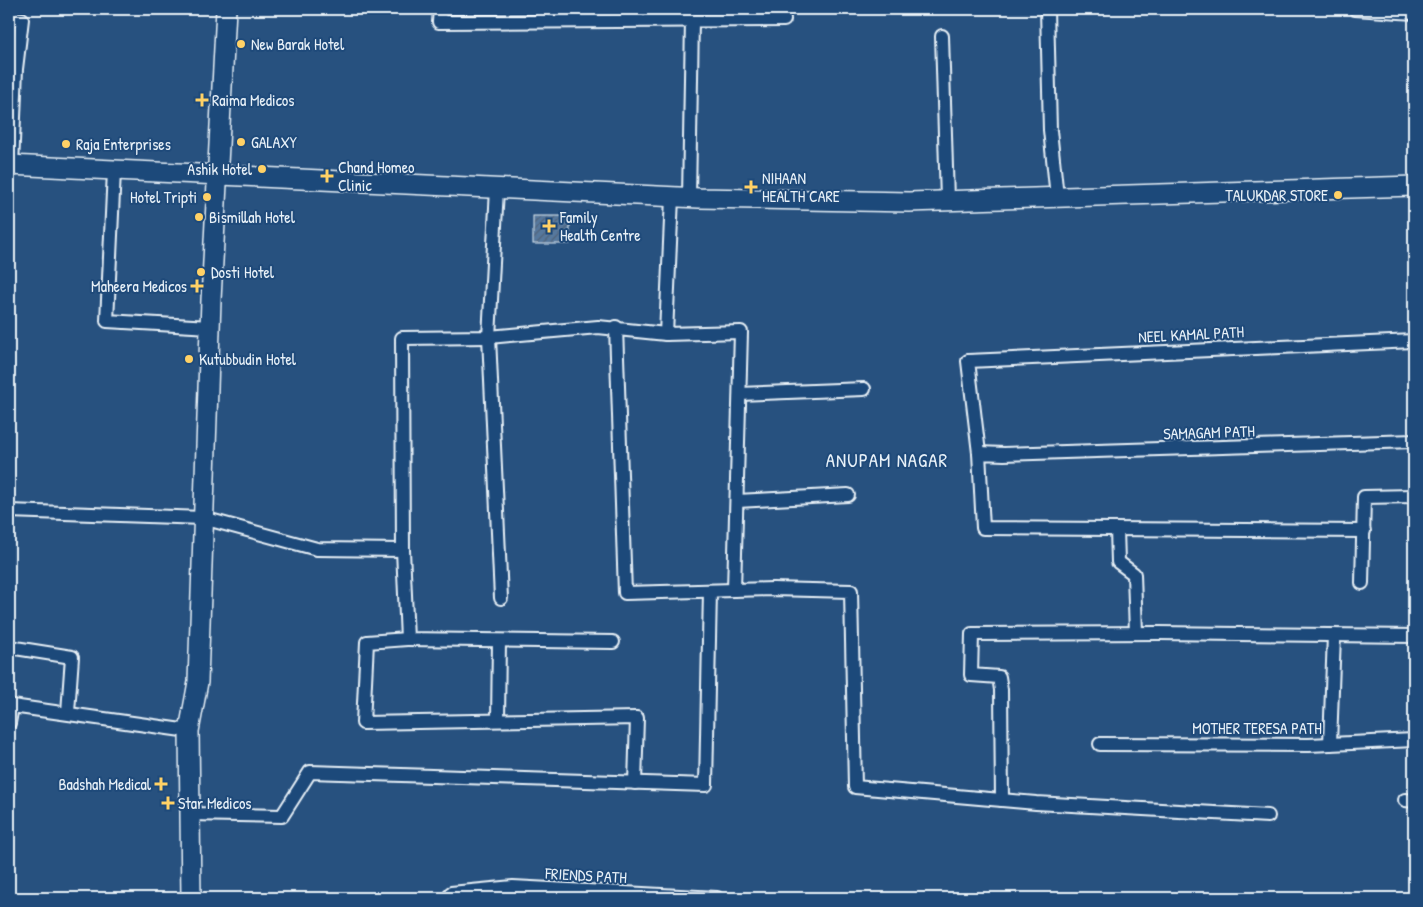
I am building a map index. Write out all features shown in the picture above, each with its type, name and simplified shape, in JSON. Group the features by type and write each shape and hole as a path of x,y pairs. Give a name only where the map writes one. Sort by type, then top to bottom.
{"street":[{"path":"191,898 189,731 198,682 210,327 226,9"},
{"path":"440,9 439,22 542,15 692,20 784,20 784,9"},
{"path":"1048,9 1050,130 1056,197"},
{"path":"1355,9 1414,13"},
{"path":"9,18 22,19 16,69 10,166 680,197 909,202 1414,186"},
{"path":"666,334 680,197 692,20"},
{"path":"942,36 946,200"},
{"path":"114,171 107,321 210,327"},
{"path":"496,189 489,337 501,598"},
{"path":"408,639 403,550 402,338 489,337 598,327 666,334 741,332 734,590"},
{"path":"616,328 625,592 734,590 851,592 855,788 1002,800 1268,816"},
{"name":"NEEL KAMAL PATH","path":"979,453 968,360 1414,341"},
{"path":"740,394 864,389"},
{"name":"SAMAGAM PATH","path":"979,453 1004,454 1414,442"},
{"path":"979,453 983,528 1364,531"},
{"path":"736,501 848,495"},
{"path":"1362,583 1364,497 1414,496"},
{"path":"9,511 203,518 317,549 403,550"},
{"path":"1117,529 1118,562 1134,574 1136,633"},
{"path":"190,814 282,816 310,772 706,785 710,591"},
{"path":"1002,800 1001,690 999,677 971,674 972,634 1136,633 1414,636"},
{"path":"1330,744 1334,635"},
{"path":"613,642 408,639 367,642 363,723 637,718 635,783"},
{"path":"498,720 499,641"},
{"path":"9,646 72,657 68,712"},
{"path":"9,723 12,706 68,712 189,731"},
{"name":"MOTHER TERESA PATH","path":"1100,744 1330,744 1414,740"},
{"name":"FRIENDS PATH","path":"451,893 513,887 717,898"}],"building":[{"path":"533,216 570,216 570,244 533,244"}],"place":[{"name":"New Barak Hotel","path":"241,44"},
{"name":"Raima Medicos","path":"202,100"},
{"name":"GALAXY","path":"241,142"},
{"name":"Raja Enterprises","path":"66,144"},
{"name":"Ashik Hotel","path":"262,169"},
{"name":"Chand Homeo Clinic","path":"327,176"},
{"name":"NIHAAN HEALTH CARE","path":"751,187"},
{"name":"TALUKDAR STORE","path":"1338,195"},
{"name":"Hotel Tripti","path":"207,197"},
{"name":"Bismillah Hotel","path":"199,217"},
{"name":"Family Health Centre","path":"549,226"},
{"name":"Dosti Hotel","path":"201,272"},
{"name":"Maheera Medicos","path":"197,286"},
{"name":"Kutubbudin Hotel","path":"189,359"},
{"name":"Badshah Medical","path":"161,784"},
{"name":"Star Medicos","path":"168,803"}],"district":[{"name":"ANUPAM NAGAR","path":"887,460"}]}
